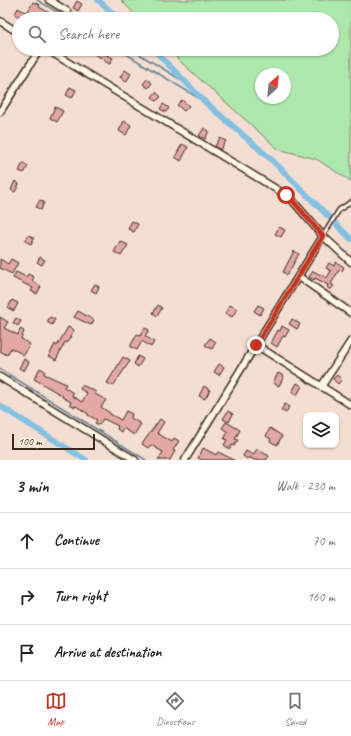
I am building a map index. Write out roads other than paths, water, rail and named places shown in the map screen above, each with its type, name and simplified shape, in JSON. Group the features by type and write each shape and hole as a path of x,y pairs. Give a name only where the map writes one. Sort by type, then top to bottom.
{"street":[{"path":"49,0 67,11"},
{"path":"0,21 12,29"},
{"path":"0,112 36,56"},
{"path":"58,56 286,195 325,233 351,262"},
{"path":"185,460 325,233"},
{"path":"298,276 351,313"},
{"path":"321,387 351,341"},
{"path":"256,345 351,405"},
{"path":"0,377 135,460"}],"lane":[{"path":"325,233 339,210 351,202"}],"waterway":[{"path":"37,0 57,12"},
{"path":"98,0 111,12"},
{"path":"129,56 205,102"},
{"path":"142,56 186,83"},
{"path":"160,56 205,102 273,161 351,239"},
{"path":"0,369 146,460"},
{"path":"0,406 86,460"}]}
